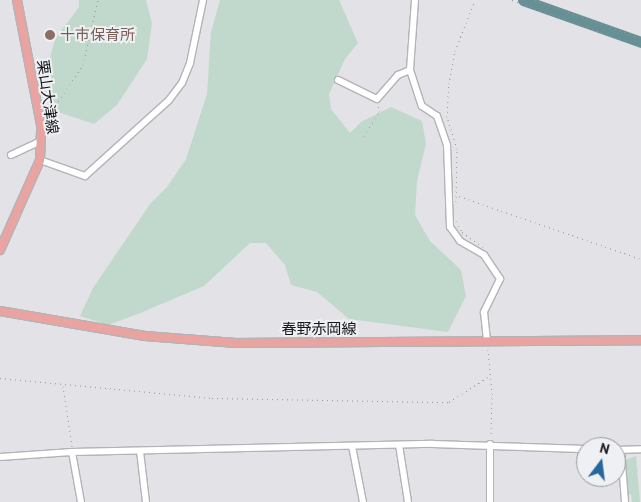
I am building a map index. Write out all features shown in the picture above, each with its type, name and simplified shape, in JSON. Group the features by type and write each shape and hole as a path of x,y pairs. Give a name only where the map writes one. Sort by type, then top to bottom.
{"main road":[{"name":"栗山大津線","path":"0,250 40,160 41,125 18,0"},
{"name":"春野赤岡線","path":"0,311 145,336 236,343 641,340"}],"street":[{"path":"40,160 85,176 169,100 182,83 190,62 203,0"},
{"path":"415,0 410,70 422,106 437,116 447,145 450,227 460,241 484,255 500,279 484,312 488,341"},
{"path":"338,80 377,98 398,75 410,70"},
{"path":"11,155 41,141"},
{"path":"490,444 490,502"},
{"path":"0,457 72,452 399,445 490,444 576,448"},
{"path":"399,445 408,502"},
{"path":"352,446 363,502"},
{"path":"626,450 641,449"},
{"path":"140,450 146,502"},
{"path":"72,452 81,502"},
{"path":"623,487 625,502"}],"path":[{"path":"41,125 66,95 83,65 98,0"},
{"path":"455,210 458,196 456,149 447,117 449,84 455,51 475,0"},
{"path":"512,0 641,47"},
{"path":"535,0 641,38"},
{"path":"364,136 379,112 377,98"},
{"path":"458,196 641,259"},
{"path":"455,217 462,232 484,245 484,255"},
{"path":"488,341 488,377 492,393 490,444"},
{"path":"0,378 63,386 212,398 449,402 488,377"},
{"path":"63,386 72,452"}],"green space":[{"path":"79,0 146,0 152,23 147,59 117,105 94,124 55,111 46,72 55,39 79,7"},
{"path":"220,0 339,0 358,43 345,59 329,94 331,109 350,133 361,122 391,107 422,121 426,144 417,181 415,215 430,241 461,270 466,296 448,332 349,319 317,292 291,285 285,265 266,243 250,243 204,286 138,314 108,325 80,316 93,288 150,204 167,187 186,159 207,94 211,32"},
{"path":"636,456 640,502 632,502 631,494 626,494 626,460"}],"waterway":[{"path":"523,0 641,42"}],"place":[{"name":"十市保育所","path":"50,35"}]}
